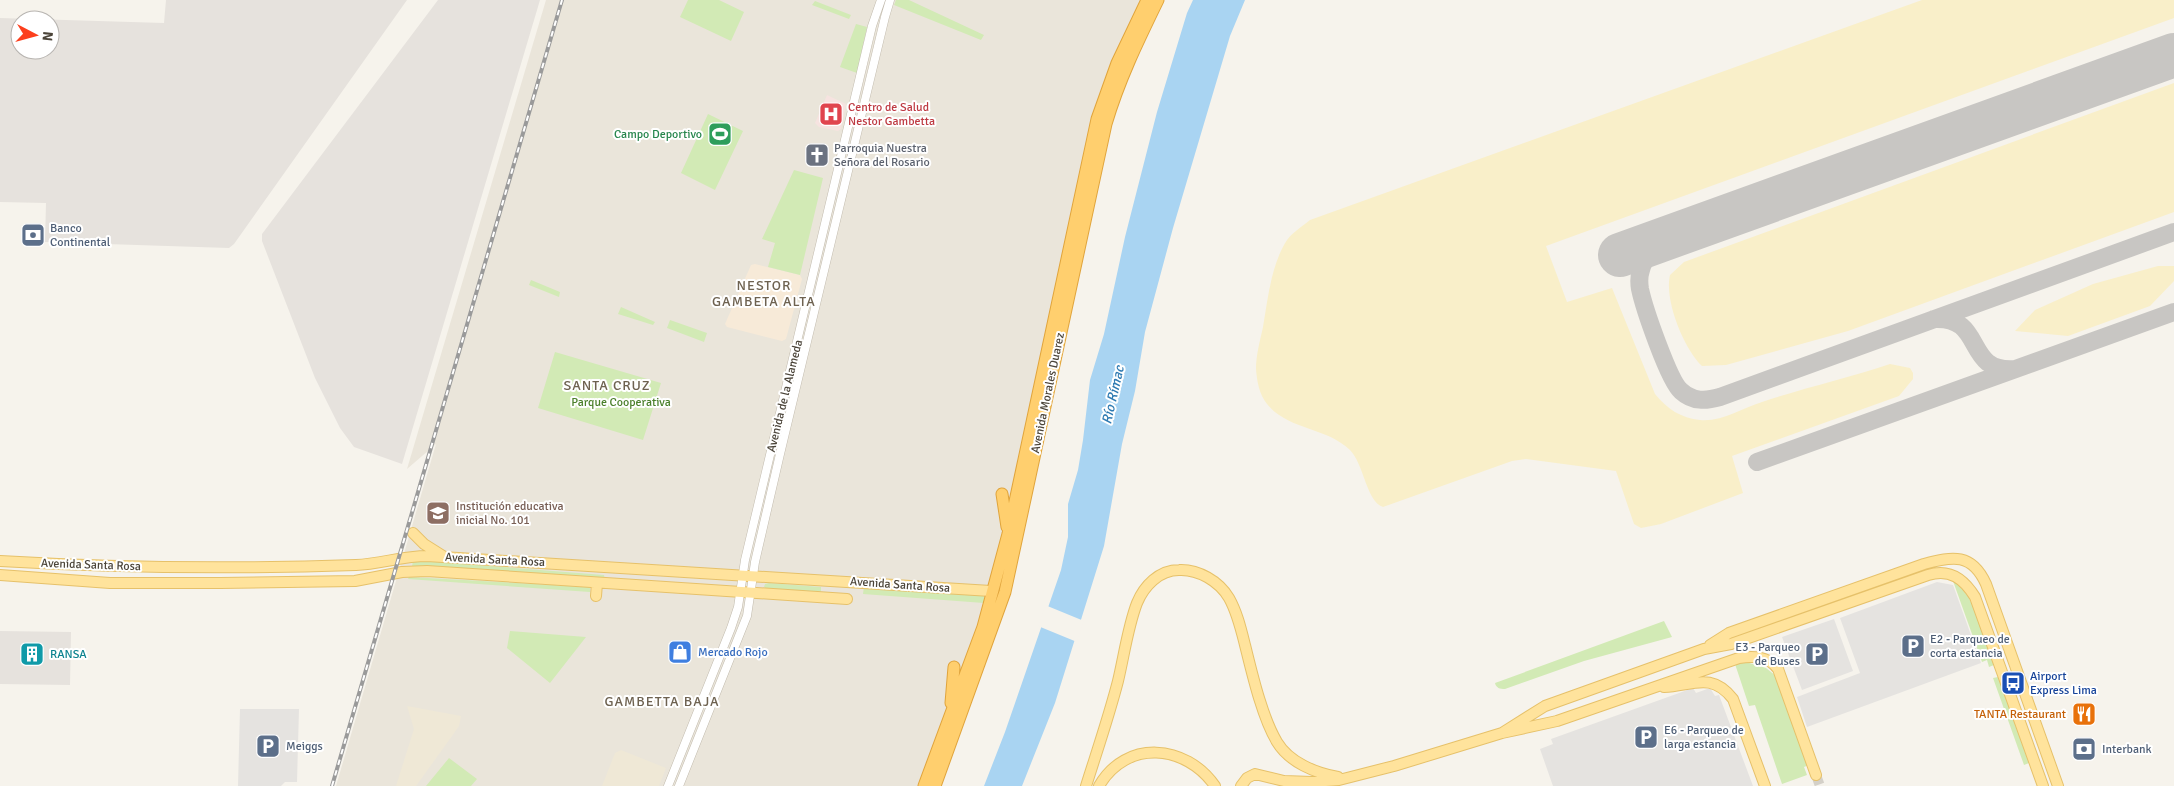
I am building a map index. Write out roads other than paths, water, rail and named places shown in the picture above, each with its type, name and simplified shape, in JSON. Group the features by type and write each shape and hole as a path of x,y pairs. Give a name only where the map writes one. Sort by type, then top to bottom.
{"highway":[{"name":"Avenida Morales Duarez","path":"924,786 983,627 1008,534 1097,119 1117,63 1147,0"},
{"name":"Avenida Morales Duarez","path":"935,786 1005,592 1106,124 1114,96 1158,0"},
{"path":"1002,494 1008,534"},
{"path":"951,714 954,667"}],"main road":[{"path":"413,533 424,544 444,557"},
{"name":"Avenida Santa Rosa","path":"0,561 108,566 301,566 358,565 415,556 991,591"},
{"path":"1704,649 1729,633 1924,564 1953,558 1969,562 1980,573 2058,786"},
{"path":"1086,786 1108,716 1137,604 1145,588 1152,581 1170,570 1187,569 1202,574 1219,585 1235,610 1271,730 1281,748 1297,762 1312,769 1326,775 1348,778"},
{"name":"Avenida Santa Rosa","path":"0,575 110,583 355,582 414,570 847,599"},
{"path":"688,589 689,572"},
{"path":"1502,733 1545,706 1704,649 1731,644 1928,575 1942,572 1956,576 1966,583 1975,597 2043,786"},
{"path":"596,596 597,583"},
{"path":"1241,786 1247,778 1256,774 1298,782 1348,778 1502,733 1558,721 1739,658 1753,657 1768,660 1778,669 1816,775"},
{"path":"1649,688 1671,687 1696,681 1710,683 1723,688 1733,699 1765,786"},
{"path":"1099,786 1106,775 1119,763 1135,755 1152,752 1170,754 1184,759 1202,770 1215,786"}],"street":[{"name":"Avenida de la Alameda","path":"668,786 731,628 874,20 881,0"},
{"name":"Avenida de la Alameda","path":"680,786 747,616 753,576 778,461 890,0"},
{"path":"770,458 778,461"}],"water":[{"name":"Río Rímac","path":"1193,0 1245,0 1230,36 1173,228 1145,332 1135,391 1122,444 1104,546 1055,703 1022,786 984,786 1005,732 1061,570 1068,537 1068,504 1078,470 1090,380 1104,334 1125,237 1157,112 1187,13"}],"tunnel":[{"path":"1816,775 1820,786"}],"railway":[{"path":"332,786 562,0"}],"place":[{"name":"Centro de Salud Nestor Gambetta","path":"831,114"},
{"name":"Campo Deportivo","path":"720,134"},
{"name":"Parroquia Nuestra Señora del Rosario","path":"817,155"},
{"name":"Banco Continental","path":"33,235"},
{"name":"Institución educativa inicial No. 101","path":"438,513"},
{"name":"E2 - Parqueo de corta estancia","path":"1913,646"},
{"name":"Mercado Rojo","path":"680,652"},
{"name":"RANSA","path":"32,654"},
{"name":"E3 - Parqueo de Buses","path":"1817,654"},
{"name":"Airport Express Lima","path":"2013,683"},
{"name":"TANTA Restaurant","path":"2084,714"},
{"name":"E6 - Parqueo de larga estancia","path":"1646,737"},
{"name":"Meiggs","path":"268,746"},
{"name":"Interbank","path":"2084,749"}],"district":[{"name":"NESTOR GAMBETA ALTA","path":"764,294"},
{"name":"SANTA CRUZ","path":"607,385"},
{"name":"GAMBETTA BAJA","path":"662,701"}],"park label":[{"name":"Parque Cooperativa","path":"621,402"}]}
